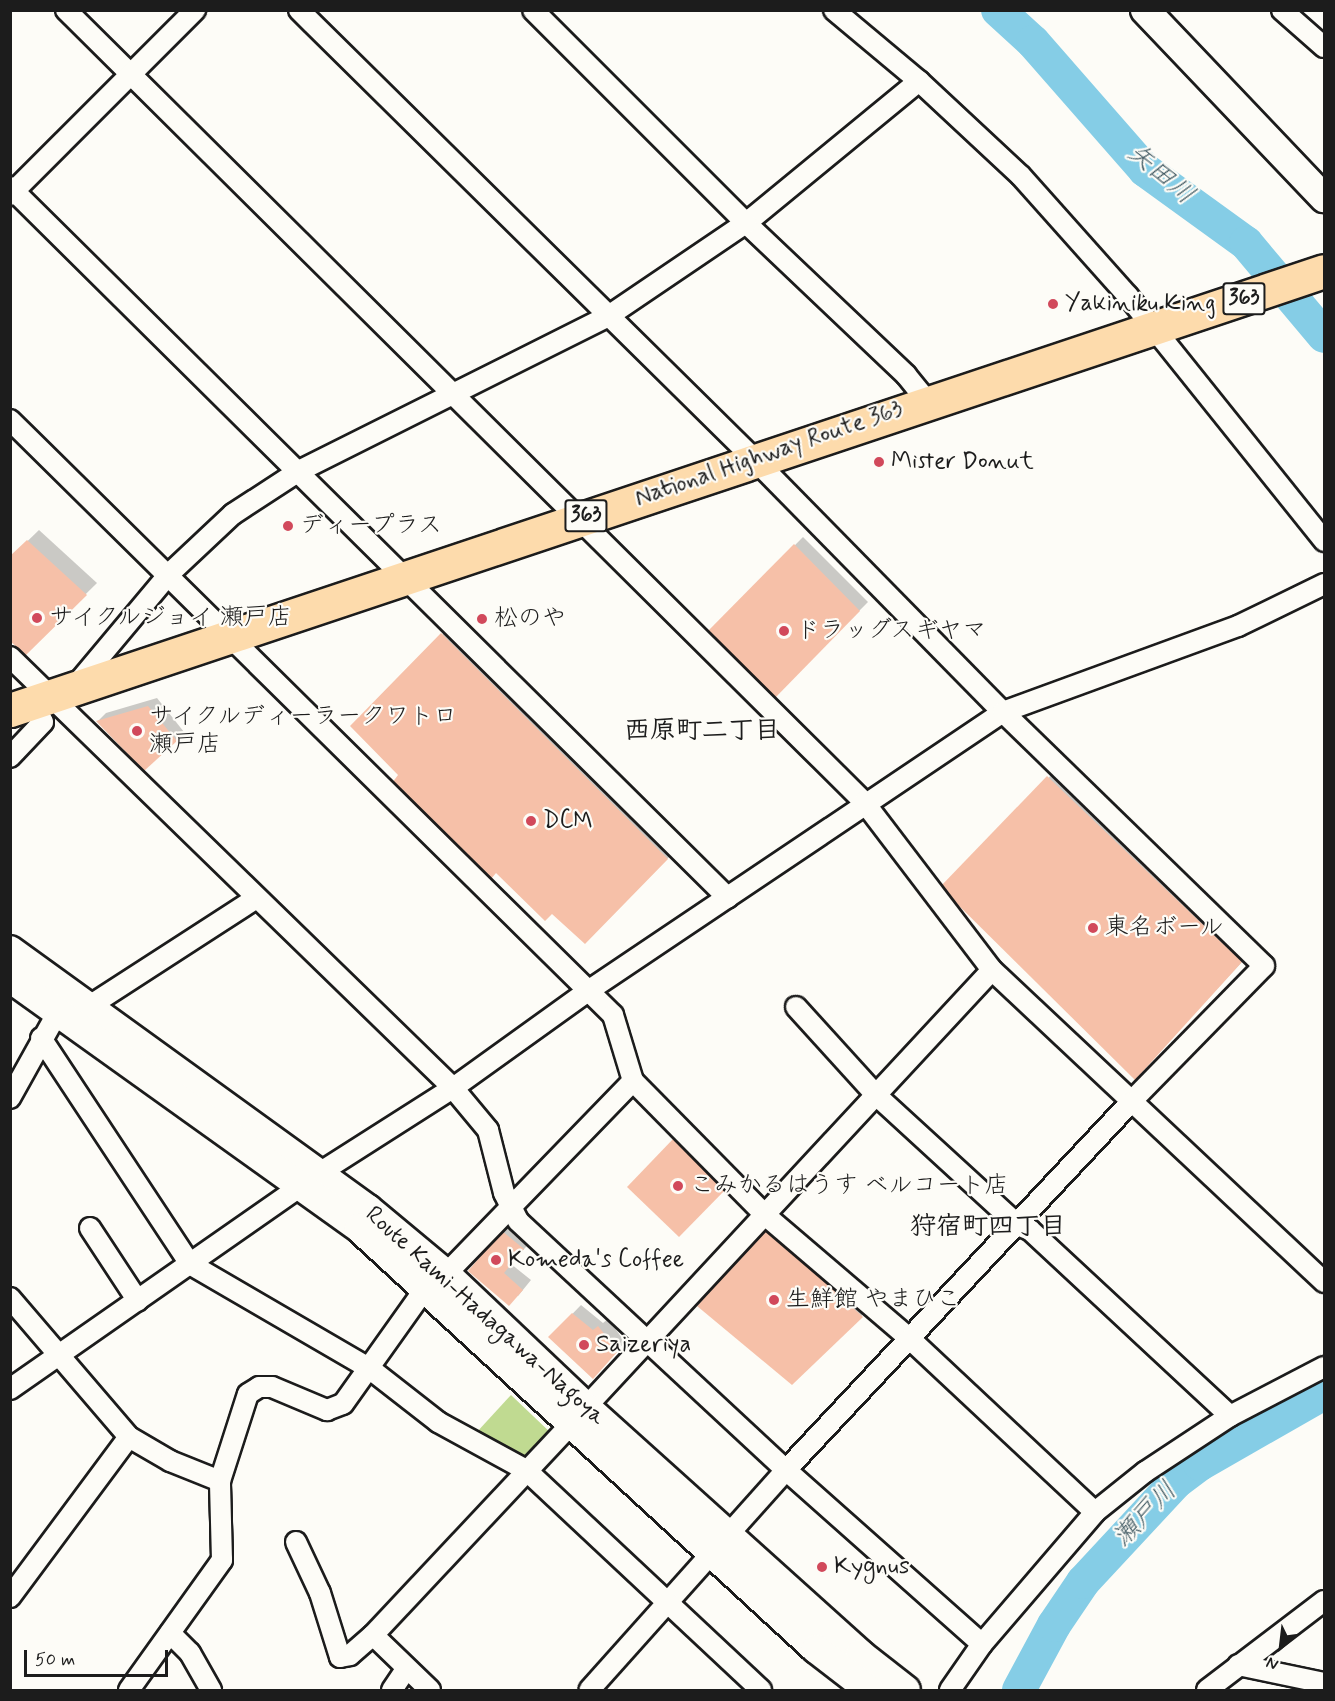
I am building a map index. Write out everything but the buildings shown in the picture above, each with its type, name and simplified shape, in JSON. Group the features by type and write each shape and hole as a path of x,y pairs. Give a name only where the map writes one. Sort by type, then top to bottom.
{"highway":[{"name":"National Highway Route 363","path":"42,699 230,638 402,577 927,401 1157,328 1324,271"}],"main road":[{"path":"1145,10 1324,198"},
{"name":"Route Kami-Hadagawa-Nagoya","path":"10,950 88,1006 311,1179 436,1281 579,1415 720,1542 906,1690"},
{"name":"Route Kami-Hadagawa-Nagoya","path":"10,978 311,1179"},
{"name":"Route Kami-Hadagawa-Nagoya","path":"720,1542 816,1649 869,1690"}],"street":[{"path":"66,10 864,802 992,970 1130,1103 1324,1282"},
{"path":"195,10 12,191 728,898"},
{"path":"299,10 607,317 755,460 1003,712 1264,966 1130,1103 786,1470 589,1690"},
{"path":"533,10 746,223 906,375 927,401"},
{"path":"834,10 919,81 1021,176 1157,328 1324,541"},
{"path":"1282,10 1324,47"},
{"path":"10,757 43,722 42,699 233,514 298,471 607,317 746,223 919,81"},
{"path":"10,420 613,1015 633,1081 765,1215 909,1339 1095,1512"},
{"path":"10,1389 311,1179 453,1088 588,991 728,898 864,802 1003,712 1238,626 1324,584"},
{"path":"10,657 42,699 453,1088 488,1130 510,1208 518,1221 786,1470 982,1644"},
{"path":"88,1006 255,899"},
{"path":"296,1542 320,1593 340,1657 350,1655 373,1635 992,970"},
{"path":"796,1007 876,1095 1018,1225 1030,1230 1230,1416"},
{"path":"10,1098 41,1038 58,1011"},
{"path":"41,1038 190,1264 369,1368 438,1422 526,1470 665,1603 761,1690"},
{"path":"129,1690 222,1560 220,1481 248,1394 259,1387 272,1387 327,1410 343,1404 436,1281 633,1081"},
{"path":"90,1228 138,1301"},
{"path":"10,1298 129,1437 171,1461 220,1481"},
{"path":"950,1690 982,1644 1095,1512 1145,1472 1230,1416 1324,1367"},
{"path":"10,1597 129,1437"},
{"path":"1207,1690 1324,1601"},
{"path":"170,1633 190,1653 211,1690"},
{"path":"373,1635 430,1690"},
{"path":"1238,1665 1324,1683"},
{"path":"392,1690 406,1669"}],"green space":[{"path":"511,1395 553,1435 532,1454 509,1458 476,1433"}],"waterway":[{"name":"矢田川","path":"998,10 1033,42 1145,170 1246,243 1324,336"},
{"name":"瀬戸川","path":"1019,1690 1054,1625 1083,1582 1176,1482 1200,1464 1324,1393"}],"place":[{"name":"Yakiniku King","path":"1053,304"},
{"name":"Mister Donut","path":"879,462"},
{"name":"ディープラス","path":"288,526"},
{"name":"サイクルジョイ 瀬戸店","path":"37,618"},
{"name":"松のや","path":"482,619"},
{"name":"ドラッグスギヤマ","path":"784,631"},
{"name":"サイクルディーラークワトロ 瀬戸店","path":"137,731"},
{"name":"DCM","path":"531,821"},
{"name":"東名ボール","path":"1093,928"},
{"name":"こみかるはうす ベルコート店","path":"678,1186"},
{"name":"Komeda's Coffee","path":"496,1260"},
{"name":"生鮮館 やまひこ","path":"774,1300"},
{"name":"Saizeriya","path":"584,1345"},
{"name":"Kygnus","path":"822,1567"}],"district":[{"name":"西原町二丁目","path":"702,732"},
{"name":"狩宿町四丁目","path":"988,1228"}]}
